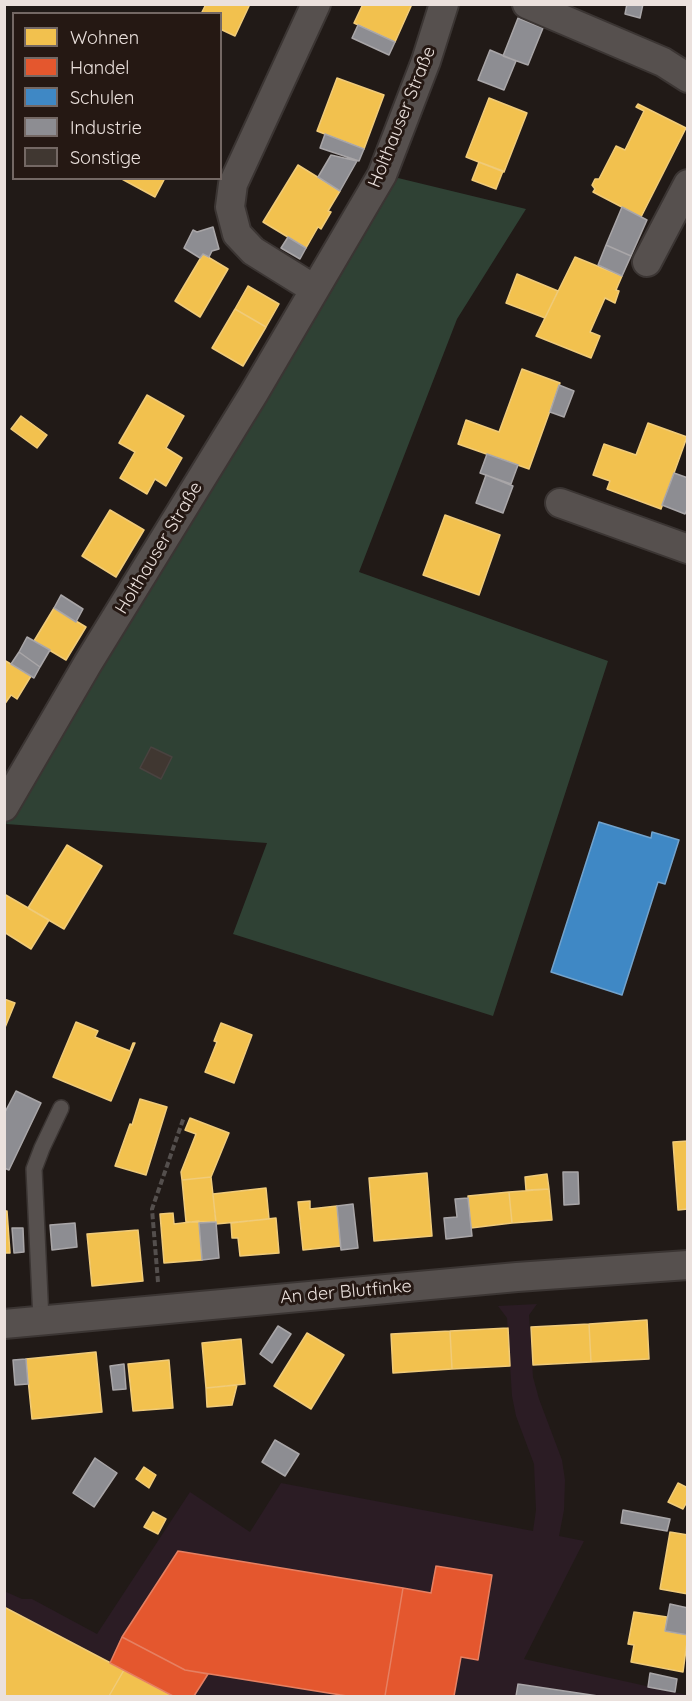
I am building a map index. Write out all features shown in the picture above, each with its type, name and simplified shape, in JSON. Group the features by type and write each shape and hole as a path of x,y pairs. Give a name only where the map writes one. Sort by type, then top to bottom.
{"street":[{"path":"314,289 253,251 237,234 230,207 233,184 316,4"},
{"name":"Holthauser Straße","path":"4,807 88,663 248,403 382,175 426,61 444,4"},
{"path":"527,4 663,62 687,78"},
{"path":"647,262 687,184"},
{"path":"560,503 687,549"},
{"name":"An der Blutfinke","path":"4,1324 517,1276 687,1265"}],"lane":[{"path":"41,1320 34,1169 61,1108"}],"path":[{"path":"160,1310 152,1209 184,1117"}],"shaded area":[{"path":"537,1304 529,1315 533,1377 562,1460 565,1480 564,1510 559,1536 584,1541 524,1659 687,1696 5,1696 4,1591 22,1599 32,1599 97,1634 190,1492 250,1532 281,1483 533,1531 536,1510 534,1464 516,1416 512,1396 507,1318 498,1306"}],"green space":[{"path":"398,178 526,209 457,319 359,572 608,661 493,1016 233,934 267,843 6,824 307,333"}],"building: Wohnen":[{"path":"206,4 250,4 235,36 222,30 222,12 202,12"},
{"path":"363,4 412,4 395,42 354,23"},
{"path":"337,78 384,95 364,149 317,131"},
{"path":"489,98 527,113 504,172 466,157"},
{"path":"638,104 686,128 641,217 593,192 595,189 592,185 595,179 599,179 616,146 625,150 644,111 636,107"},
{"path":"479,162 503,171 496,189 472,180"},
{"path":"298,165 340,191 321,229 318,227 306,248 263,222"},
{"path":"124,180 164,180 155,197"},
{"path":"203,254 228,269 200,317 175,301"},
{"path":"575,257 622,276 616,290 619,291 615,303 605,298 590,332 600,336 591,358 536,336"},
{"path":"517,274 558,291 545,318 506,303"},
{"path":"248,286 279,304 266,327 235,309"},
{"path":"235,309 266,327 243,366 212,348"},
{"path":"522,369 560,383 529,469 458,444 466,420 499,432"},
{"path":"147,395 184,416 166,448 182,458 166,486 155,479 147,494 120,478 135,452 119,443"},
{"path":"21,416 47,435 37,448 11,429"},
{"path":"648,423 687,437 661,509 607,489 610,481 593,475 604,444 636,455"},
{"path":"110,510 144,530 116,577 82,556"},
{"path":"445,515 500,535 479,595 423,575"},
{"path":"54,608 86,627 66,660 34,641"},
{"path":"4,660 31,676 17,699 11,695 4,705"},
{"path":"67,845 102,866 64,929 28,908"},
{"path":"4,894 49,920 31,949 4,932"},
{"path":"4,999 15,1003 4,1030"},
{"path":"76,1022 98,1031 95,1037 130,1051 135,1043 111,1101 53,1077"},
{"path":"221,1023 252,1035 234,1083 205,1072 217,1042 214,1041"},
{"path":"140,1099 167,1107 146,1175 115,1166"},
{"path":"190,1118 229,1133 211,1177 182,1180 181,1172 196,1134 185,1130"},
{"path":"688,1141 688,1209 678,1210 673,1142"},
{"path":"427,1173 432,1236 374,1241 369,1178"},
{"path":"547,1174 549,1189 526,1190 525,1177"},
{"path":"211,1177 216,1222 186,1222 182,1180"},
{"path":"266,1188 269,1219 216,1224 213,1194"},
{"path":"549,1189 552,1220 512,1223 509,1192"},
{"path":"509,1192 512,1223 471,1228 468,1196"},
{"path":"310,1201 310,1209 337,1206 341,1246 303,1250 298,1202"},
{"path":"4,1211 7,1211 10,1253 4,1253"},
{"path":"173,1213 174,1224 199,1221 202,1260 164,1263 160,1214"},
{"path":"276,1218 279,1253 240,1256 238,1238 232,1238 231,1223"},
{"path":"138,1230 143,1281 92,1286 87,1234"},
{"path":"647,1320 649,1359 591,1362 589,1324"},
{"path":"589,1324 591,1362 533,1365 531,1327"},
{"path":"508,1328 510,1366 452,1369 450,1331"},
{"path":"450,1331 452,1369 393,1373 391,1334"},
{"path":"307,1333 344,1355 311,1409 274,1386"},
{"path":"241,1339 245,1384 206,1388 202,1343"},
{"path":"96,1352 102,1412 32,1419 26,1359"},
{"path":"169,1360 173,1408 133,1411 128,1364"},
{"path":"237,1385 232,1405 207,1407 206,1388"},
{"path":"144,1467 156,1475 149,1488 136,1479"},
{"path":"678,1483 688,1488 688,1500 683,1509 668,1502"},
{"path":"153,1512 166,1519 158,1534 144,1527"},
{"path":"670,1532 688,1535 688,1594 660,1589"},
{"path":"4,1607 124,1670 109,1696 4,1696"},
{"path":"634,1612 667,1617 665,1631 688,1635 683,1672 631,1662 634,1645 628,1644"},
{"path":"124,1670 173,1696 109,1696"}],"building: Handel":[{"path":"178,1551 403,1588 385,1696 347,1696 185,1670 122,1637"},
{"path":"436,1566 492,1575 478,1660 461,1657 454,1696 385,1696 403,1588 431,1593"},
{"path":"122,1637 185,1670 208,1674 194,1696 173,1696 110,1663"}],"building: Schulen":[{"path":"599,822 651,838 652,832 679,840 665,884 658,882 622,995 551,972"}],"building: Industrie":[{"path":"627,4 643,4 640,18 625,14"},
{"path":"518,18 543,28 528,65 503,56"},
{"path":"358,25 395,42 389,55 352,38"},
{"path":"490,50 516,61 504,90 478,80"},
{"path":"325,134 364,149 359,161 320,148"},
{"path":"331,155 357,161 340,191 318,177"},
{"path":"622,207 647,220 631,256 606,245"},
{"path":"213,227 219,249 212,251 209,257 203,254 200,258 184,248 193,230 197,232"},
{"path":"288,237 306,248 300,259 281,248"},
{"path":"606,245 631,256 622,276 598,265"},
{"path":"559,385 574,391 564,417 550,412"},
{"path":"487,454 518,465 511,484 480,473"},
{"path":"674,473 688,478 688,507 685,514 662,505"},
{"path":"486,475 513,486 503,513 476,503"},
{"path":"61,595 83,609 76,622 54,608"},
{"path":"27,637 50,650 40,667 19,652"},
{"path":"19,652 40,667 34,678 11,664"},
{"path":"16,1091 41,1103 9,1170 4,1168 4,1114"},
{"path":"563,1172 578,1172 579,1204 564,1205"},
{"path":"468,1198 472,1236 446,1239 444,1218 457,1217 455,1199"},
{"path":"353,1204 358,1248 341,1250 337,1206"},
{"path":"216,1222 219,1258 202,1260 199,1223"},
{"path":"75,1223 77,1247 52,1250 50,1225"},
{"path":"12,1228 23,1228 24,1252 14,1253"},
{"path":"278,1326 291,1334 272,1363 260,1354"},
{"path":"26,1359 28,1384 15,1385 13,1360"},
{"path":"124,1364 126,1389 113,1390 110,1366"},
{"path":"275,1440 299,1454 285,1476 262,1462"},
{"path":"95,1458 117,1473 94,1507 73,1493"},
{"path":"623,1510 670,1519 667,1531 621,1523"},
{"path":"670,1604 688,1608 688,1635 665,1631"},
{"path":"650,1673 677,1679 675,1692 648,1687"},
{"path":"518,1684 598,1696 516,1696"}],"building: Sonstige":[{"path":"151,747 172,757 161,779 140,768"}]}
